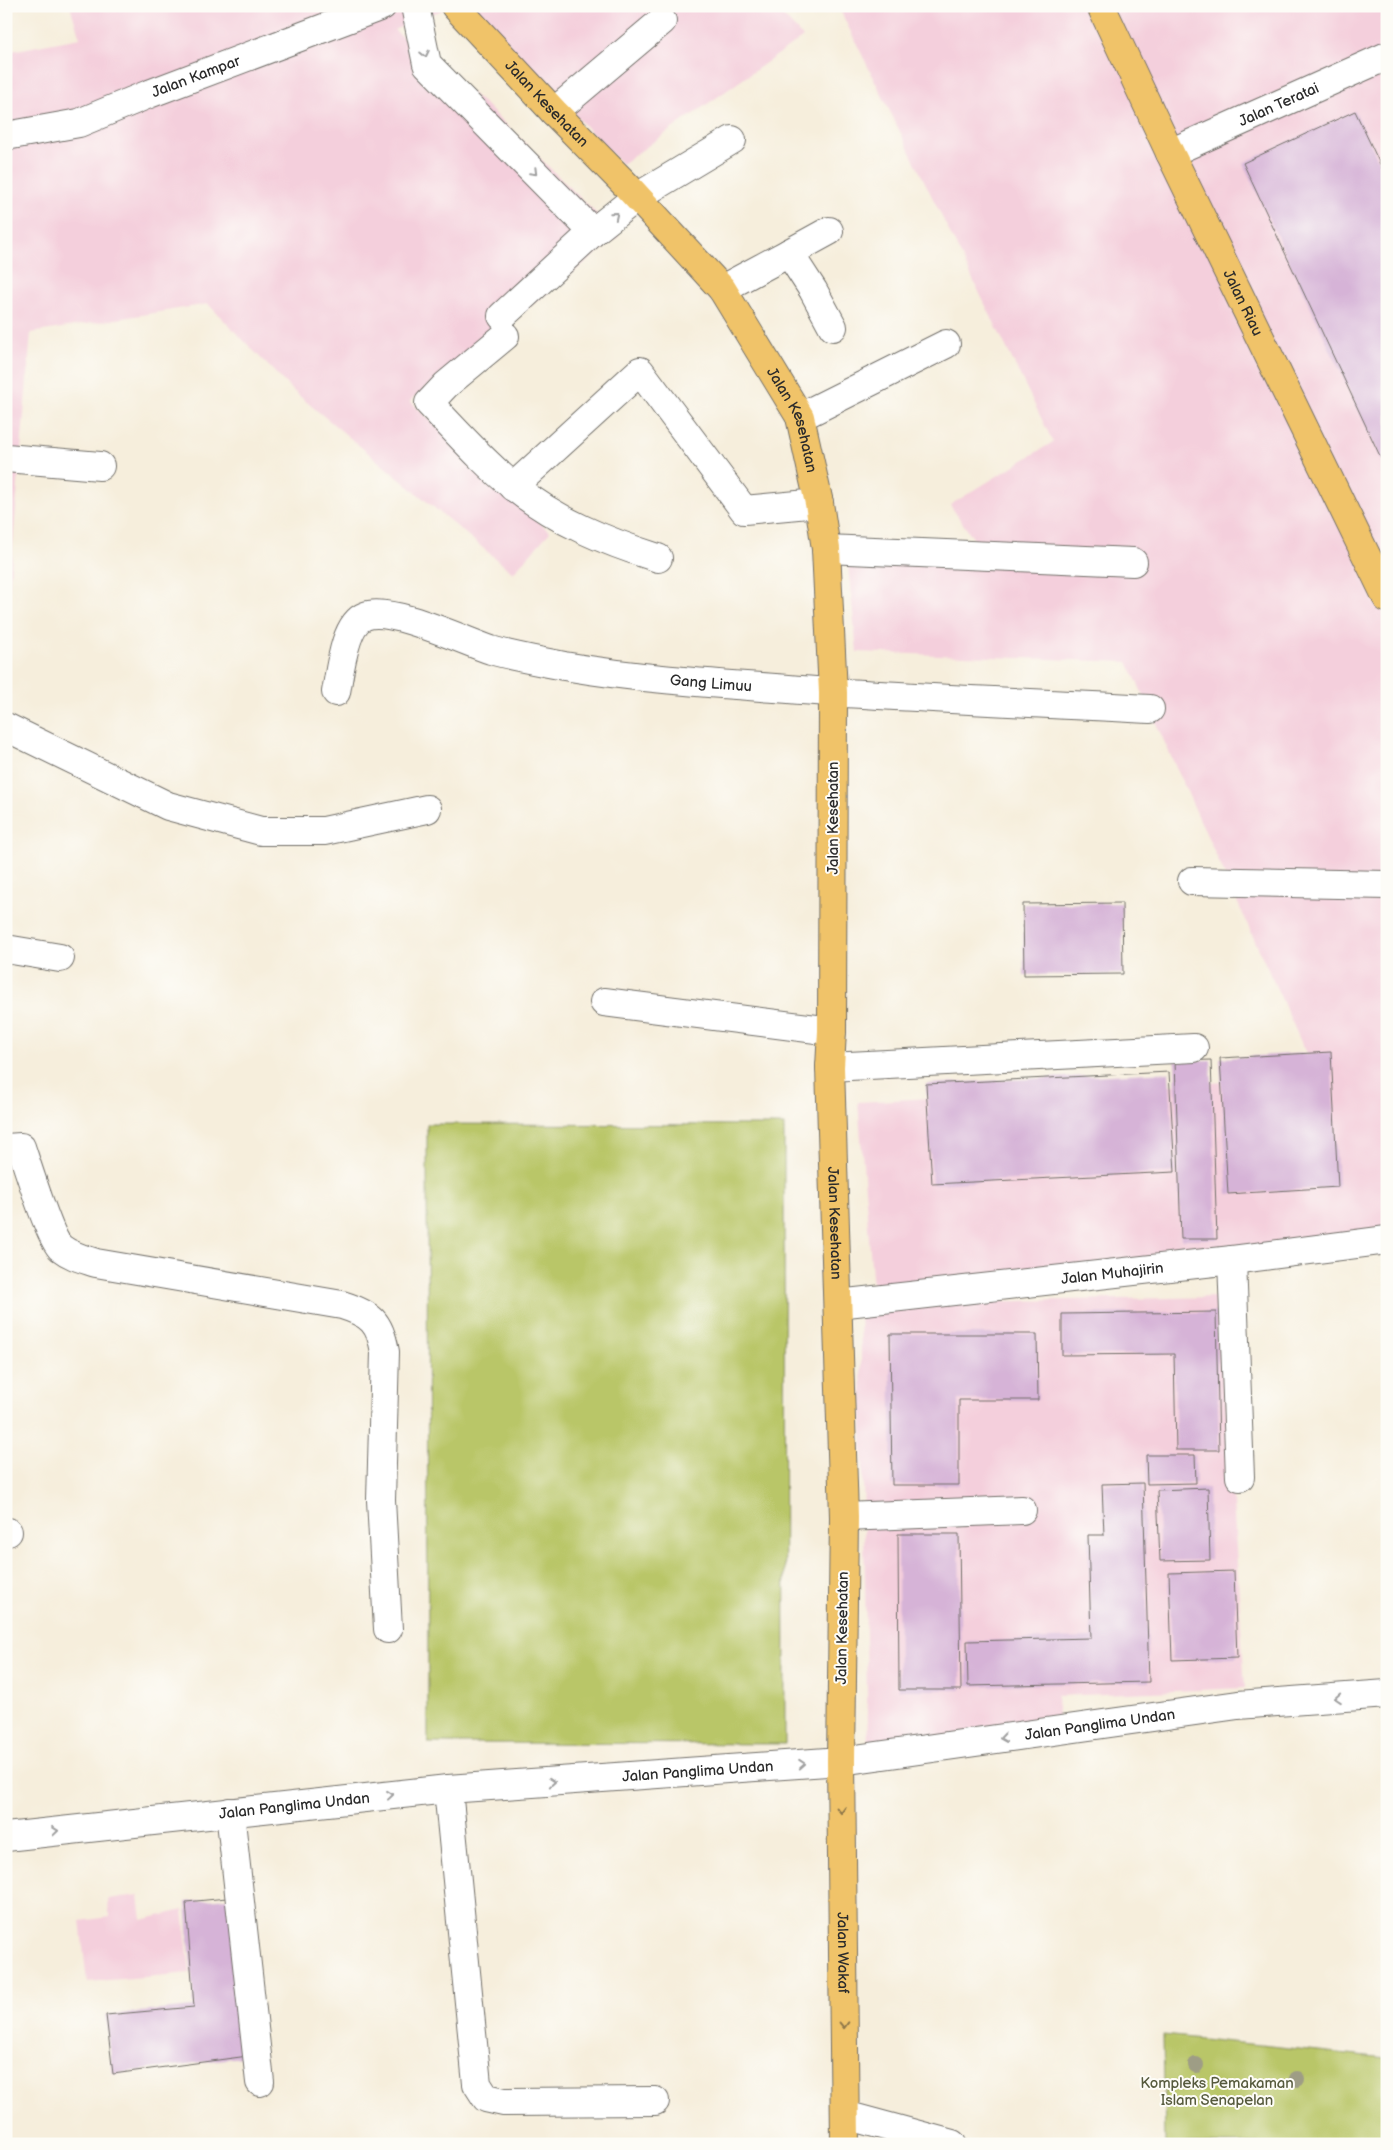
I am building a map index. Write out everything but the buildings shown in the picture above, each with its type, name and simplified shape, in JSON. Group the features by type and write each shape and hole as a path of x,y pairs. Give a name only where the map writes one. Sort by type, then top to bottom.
{"main road":[{"name":"Jalan Kesehatan","path":"455,6 554,112 638,197 722,289 800,417 819,502 826,548 834,693 832,1031 830,1067 844,1517 841,1761"},
{"name":"Jalan Riau","path":"1101,6 1170,153 1387,598"},
{"name":"Jalan Wakaf","path":"841,1761 845,2144"}],"street":[{"name":"Jalan Kampar","path":"6,136 79,123 382,6"},
{"path":"415,6 427,64 593,232"},
{"path":"554,112 662,21"},
{"name":"Jalan Teratai","path":"1170,153 1387,56"},
{"path":"658,558 605,541 557,517 513,487 429,404 593,232 638,197 732,140"},
{"path":"722,289 830,231"},
{"path":"789,253 813,290 833,327"},
{"path":"800,417 946,344"},
{"path":"513,487 640,371 744,510 819,502"},
{"path":"6,458 100,466"},
{"path":"826,548 1133,562"},
{"name":"Gang Limuu","path":"336,692 348,637 353,625 364,616 376,614 412,620 492,650 564,666 679,682 834,693 1150,709"},
{"path":"6,727 168,806 261,831 324,831 426,809"},
{"path":"1192,881 1387,885"},
{"path":"6,949 60,958"},
{"path":"604,1002 832,1031"},
{"path":"830,1067 1194,1048"},
{"path":"6,1148 21,1147 51,1231 59,1247 75,1256 96,1263 342,1305 363,1312 376,1324 385,1352 381,1500 388,1629"},
{"name":"Jalan Muhajirin","path":"838,1304 1232,1260 1387,1240"},
{"path":"1232,1260 1240,1477"},
{"path":"844,1517 1022,1510"},
{"name":"Jalan Panglima Undan","path":"6,1837 448,1789 841,1761 1238,1705 1387,1694"},
{"path":"448,1789 476,2084 486,2098 504,2102 656,2101"},
{"path":"230,1812 260,2082"},
{"path":"845,2115 952,2144"}],"shaded area":[{"path":"70,6 452,6 394,30 486,105 619,236 410,401 550,532 513,573 291,389 208,304 31,333 9,590 6,595 6,52 80,38"},
{"path":"469,6 774,6 803,37 622,164"},
{"path":"838,6 1387,6 1387,1249 874,1301 858,1102 1317,1077 1128,662 857,652 847,556 980,548 950,505 1053,442"},
{"path":"1220,1297 1245,1688 1057,1696 1059,1737 868,1751 860,1304"},
{"path":"139,1895 142,1920 183,1910 190,1973 87,1982 80,1921 109,1917 108,1899"}],"green space":[{"path":"427,1124 784,1125 785,1744 428,1743"},
{"name":"Kompleks Pemakaman Islam Senapelan","path":"1163,2035 1387,2058 1387,2144 1165,2144"}]}
